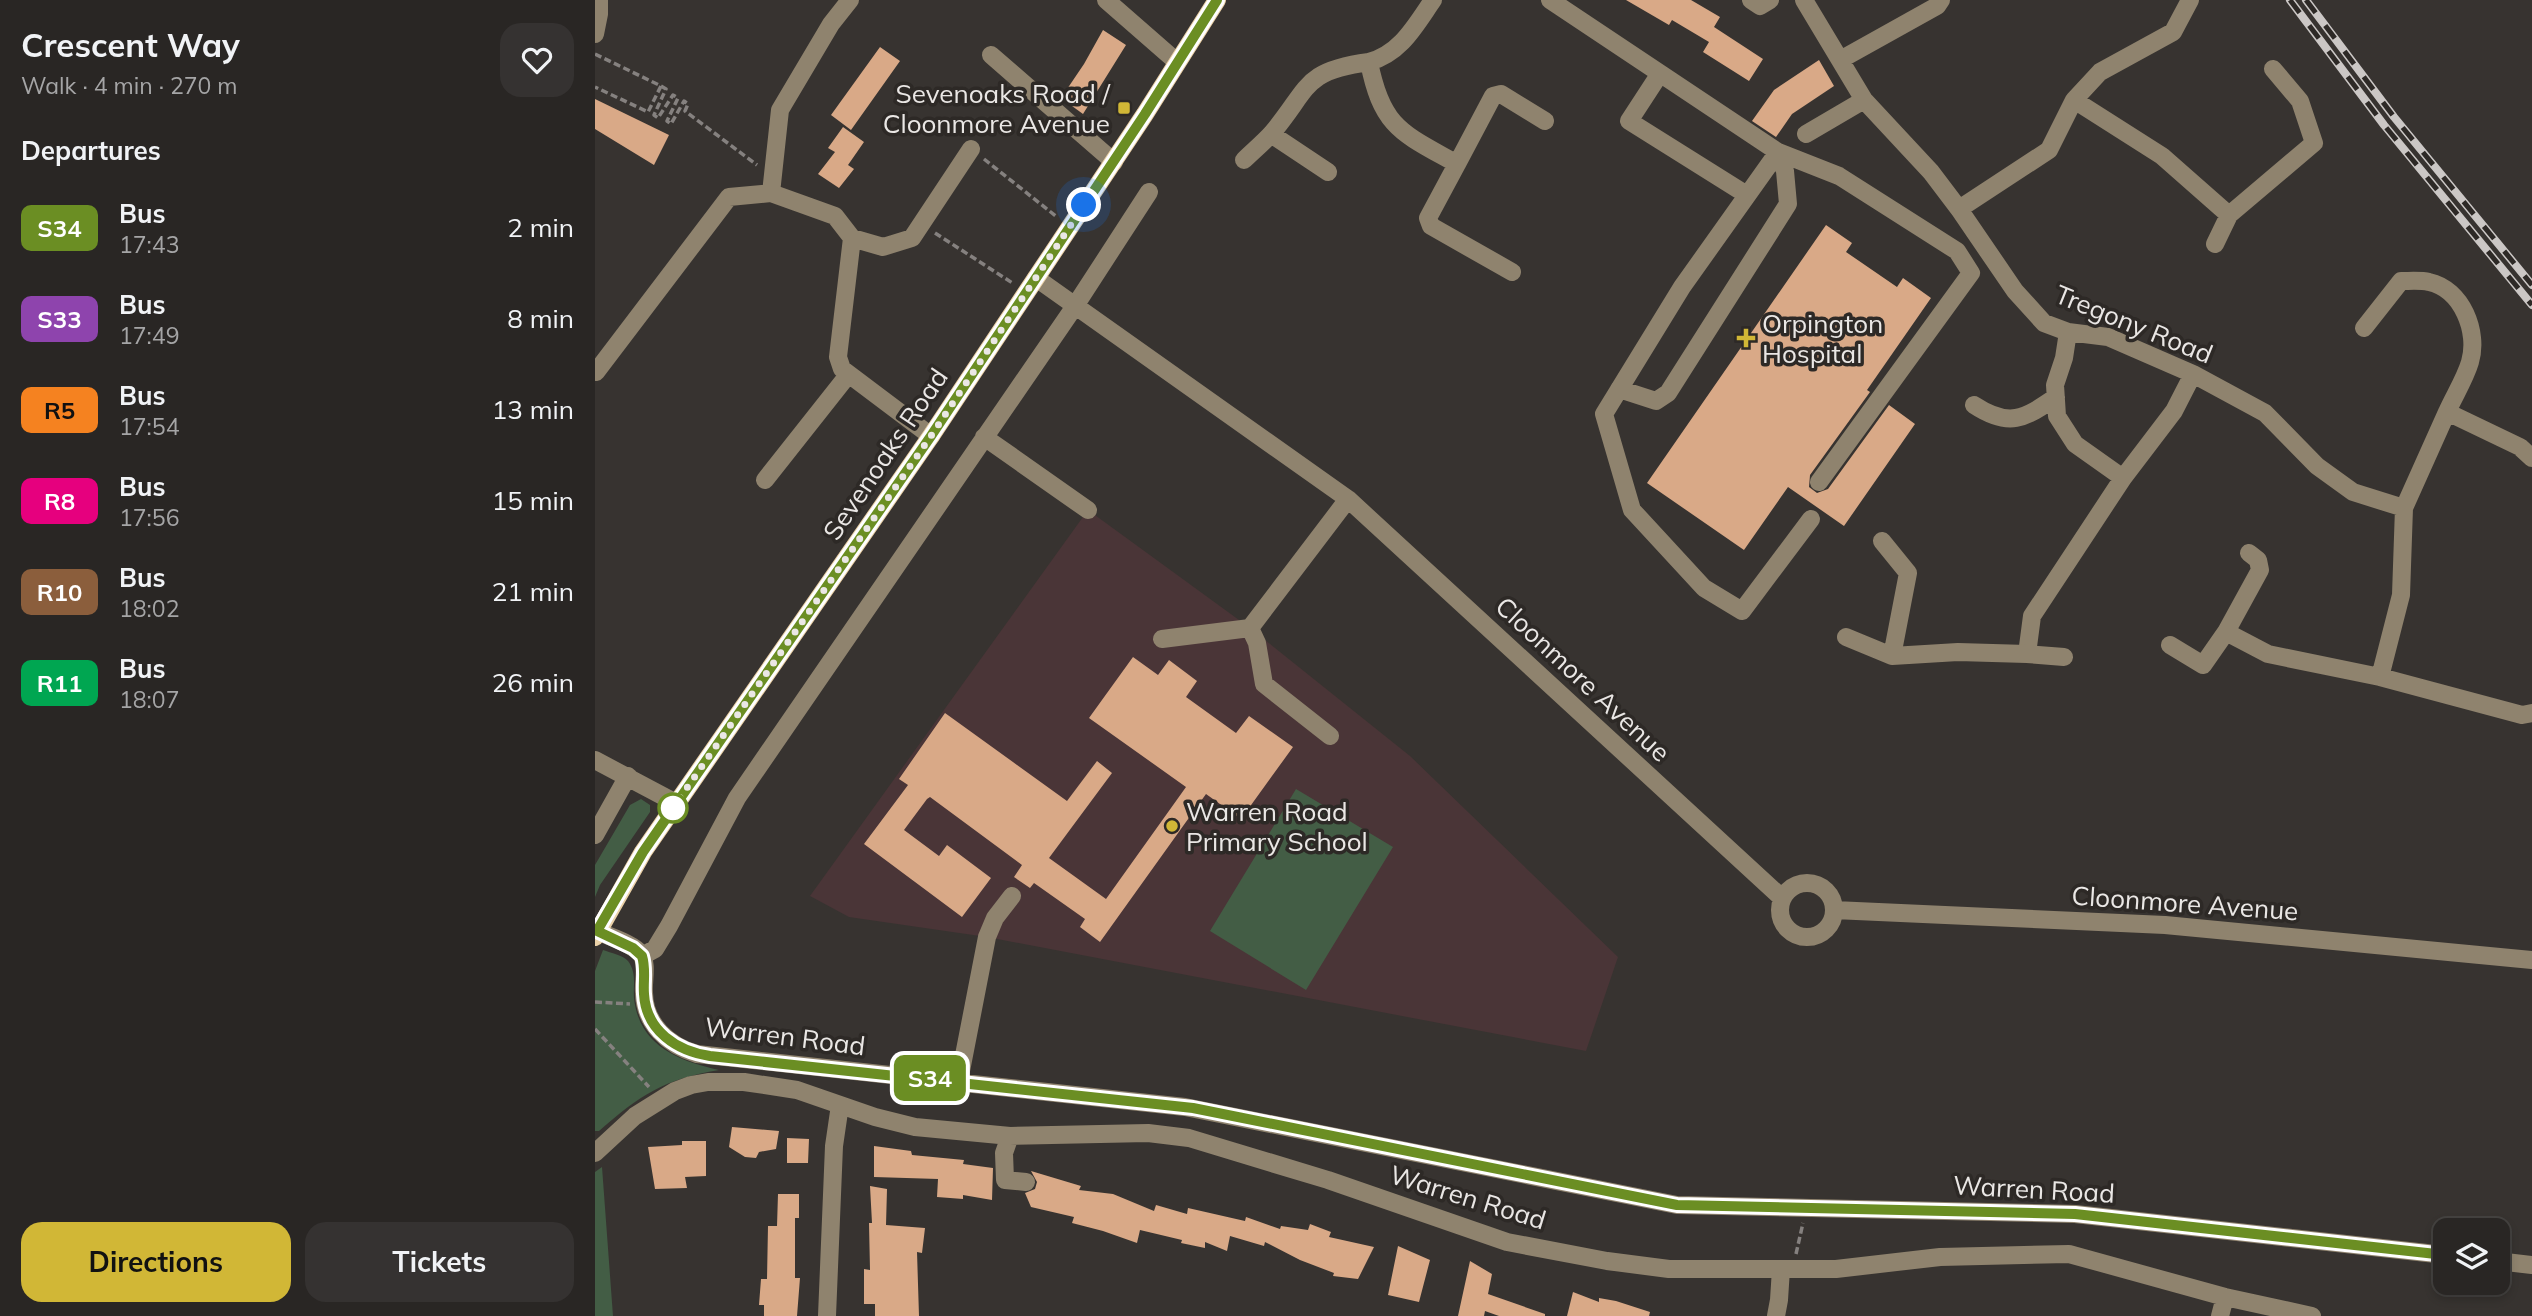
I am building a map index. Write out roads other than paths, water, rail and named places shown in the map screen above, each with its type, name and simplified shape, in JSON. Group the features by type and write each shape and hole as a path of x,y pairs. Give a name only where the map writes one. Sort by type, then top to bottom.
{"main road":[{"name":"Sevenoaks Road","path":"596,934 625,881 676,803 931,436 1114,162 1216,0"}],"street":[{"path":"595,34 599,0"},
{"path":"772,185 780,110 831,24 850,0"},
{"path":"1106,0 1177,62"},
{"path":"1244,160 1271,134 1295,100 1315,78 1333,69 1369,62 1387,55 1399,46 1433,0"},
{"path":"1550,0 1778,152 1839,176 1957,251 1971,273 1819,482"},
{"path":"1752,0 1760,6 1770,0"},
{"name":"Tregony Road","path":"1804,0 1864,100 1930,172 1959,208 2015,291 2045,323 2068,332 2108,337 2193,374 2265,413 2317,466 2353,492 2405,508"},
{"path":"1840,60 1937,6 1941,0"},
{"path":"1959,208 2049,149 2074,100 2100,72 2173,32 2190,0"},
{"path":"991,55 1114,162"},
{"path":"1369,62 1377,99 1392,121 1416,141 1457,164"},
{"path":"2214,244 2229,215 2314,142 2300,101 2273,69"},
{"path":"1659,75 1629,121 1747,195"},
{"path":"1512,272 1431,226 1429,218 1493,96 1501,94 1545,121"},
{"path":"1806,134 1864,100"},
{"path":"2074,100 2161,156 2229,215"},
{"path":"1271,134 1328,172"},
{"path":"596,372 729,197 772,185 835,216 852,238 883,247 912,238 971,149"},
{"path":"1778,152 1682,287 1604,414 1632,510 1704,587 1742,611 1811,519"},
{"path":"1619,389 1656,401 1668,393 1788,204 1785,171 1778,152"},
{"path":"596,934 633,948 642,956 655,949 737,798 1075,306 1149,192"},
{"path":"852,238 838,358 842,369 931,436"},
{"path":"2364,328 2401,281 2430,282 2449,291 2463,309 2471,327 2474,344 2470,364 2405,508 2401,595 2380,677"},
{"name":"Cloonmore Avenue","path":"1031,285 1075,306 1349,499 1783,898"},
{"path":"2068,332 2064,358 2055,384 2057,416 2074,444 2123,478"},
{"path":"2027,654 2032,616 2123,478 2173,411 2193,374"},
{"path":"765,480 848,375"},
{"path":"1974,405 2000,419 2014,419 2034,412 2056,397"},
{"path":"2447,412 2520,447 2532,458"},
{"path":"984,437 1088,510"},
{"path":"1162,639 1250,628 1349,499"},
{"path":"1882,541 1908,573 1892,656"},
{"path":"2170,645 2203,665 2226,632 2260,570 2258,560 2249,553"},
{"path":"1250,628 1257,643 1264,684 1330,736"},
{"path":"2226,632 2268,654 2380,677 2522,715 2532,713"},
{"path":"1846,637 1892,656 1958,652 2064,657"},
{"path":"595,760 676,803"},
{"path":"595,835 628,776"},
{"path":"1813,883 1828,893 1834,910 1829,926 1814,936 1797,935 1789,930 1780,915 1783,898 1795,885 1813,883"},
{"path":"959,1081 987,937 995,918 1012,896"},
{"name":"Cloonmore Avenue","path":"1834,910 2165,925 2532,960"},
{"name":"Warren Road","path":"642,956 646,1006 655,1025 669,1041 697,1054 1185,1107 1677,1205 2075,1214 2433,1254"},
{"name":"Warren Road","path":"595,1153 614,1133 660,1098 691,1085 726,1081 780,1086 875,1118 915,1127 1010,1136 1148,1133 1189,1138 1328,1180 1507,1242 1607,1261 1669,1269 1836,1269 1940,1256 2069,1254 2225,1297 2312,1316"},
{"path":"827,1316 834,1146 840,1105"},
{"path":"1010,1136 1004,1153 1005,1180 1026,1182"},
{"path":"2510,1262 2532,1265"},
{"path":"1776,1316 1787,1269"},
{"path":"2220,1316 2225,1297"}],"railway":[{"path":"2290,0 2384,125 2532,305"},
{"path":"2306,0 2394,117 2532,285"}],"place":[{"name":"Sevenoaks Road / Cloonmore Avenue","path":"1124,108"},
{"name":"Orpington Hospital","path":"1746,338"},
{"name":"Warren Road Primary School","path":"1172,826"}]}
